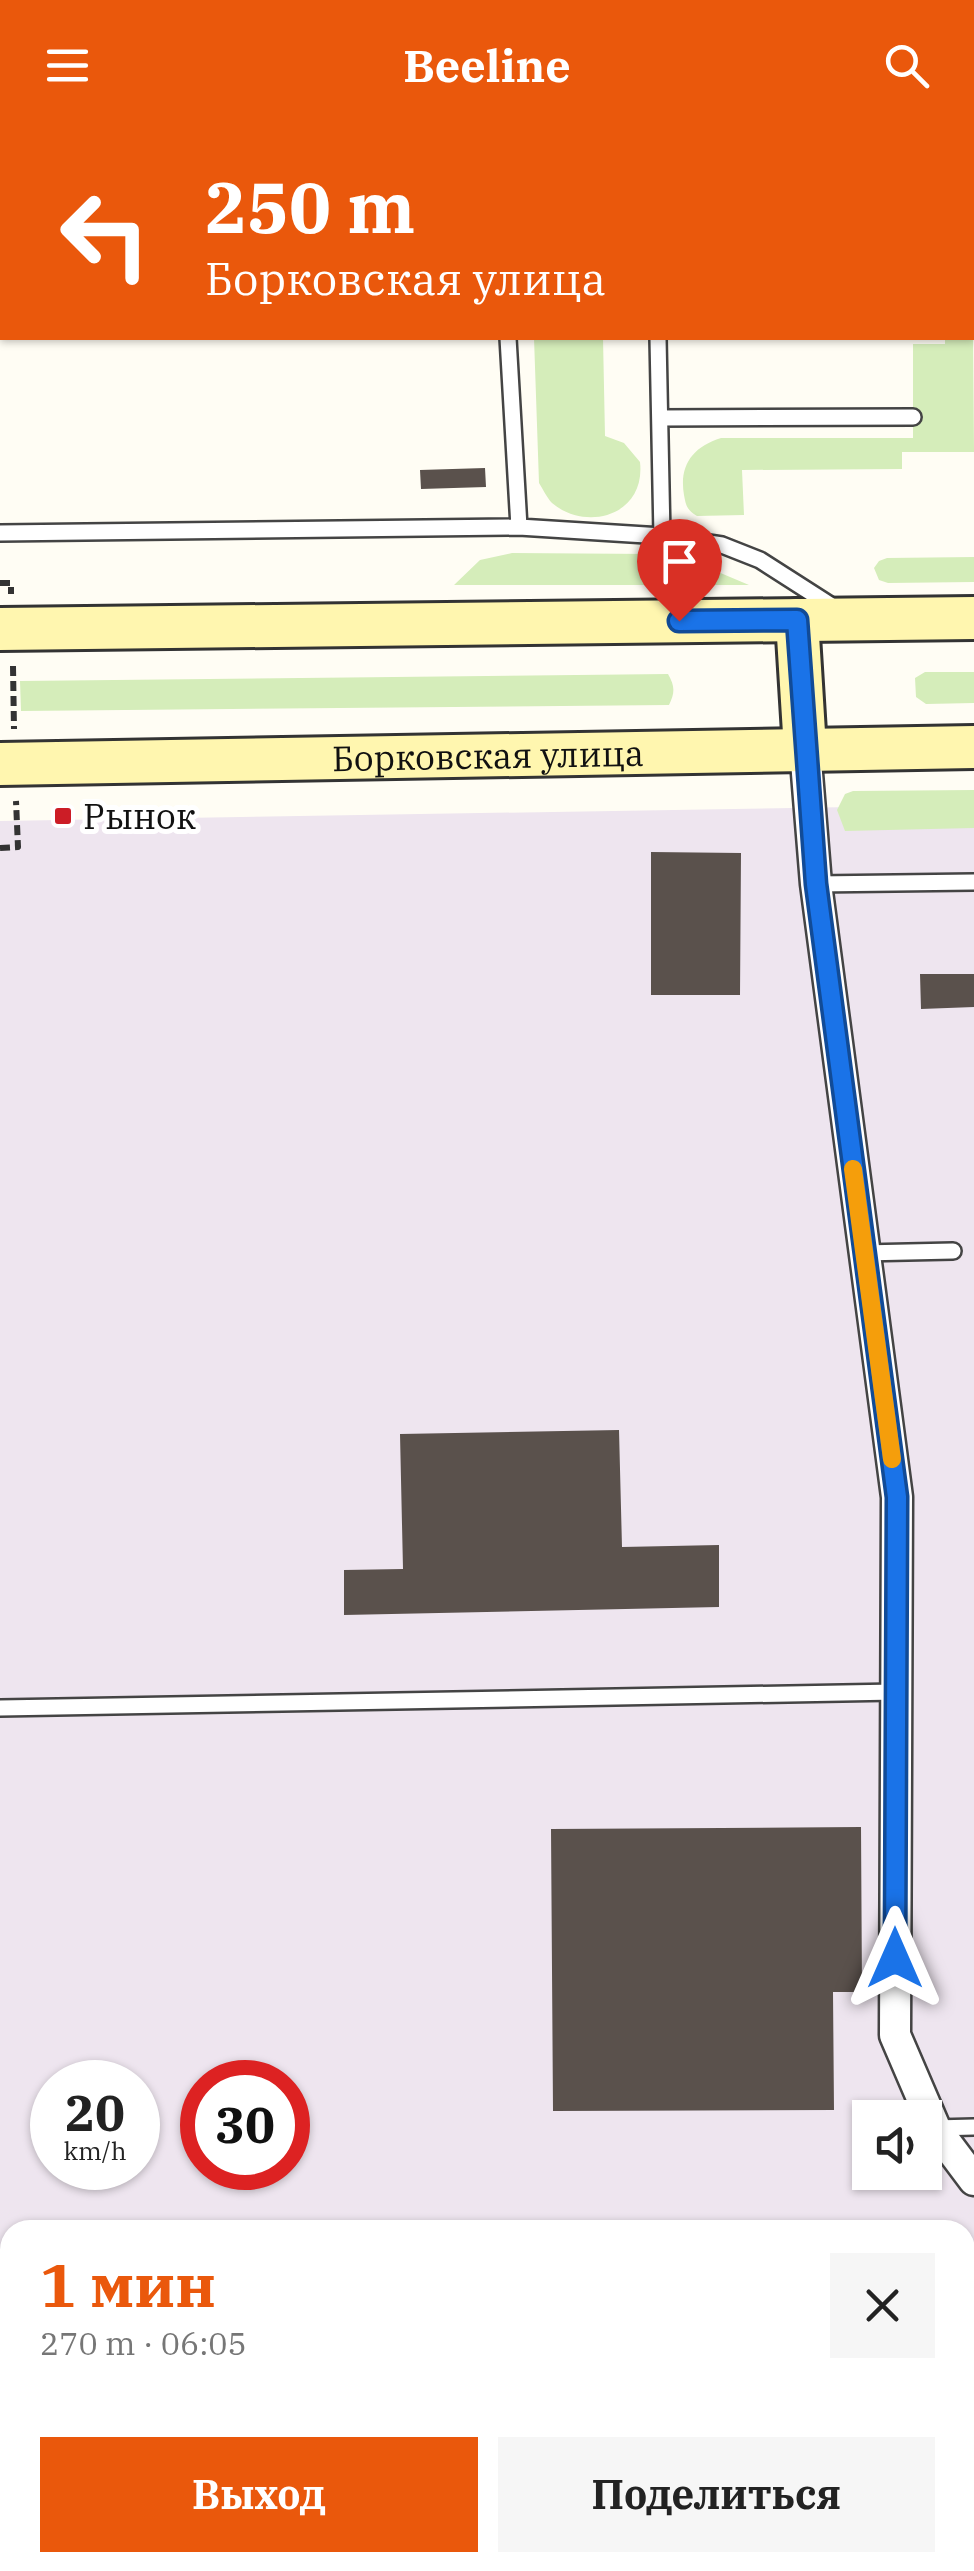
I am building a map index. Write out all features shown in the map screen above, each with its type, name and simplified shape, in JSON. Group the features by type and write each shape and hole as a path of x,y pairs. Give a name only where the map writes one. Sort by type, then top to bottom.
{"main road":[{"path":"6,629 974,618"},
{"path":"797,620 805,749"},
{"name":"Борковская улица","path":"8,764 974,747"}],"street":[{"path":"805,749 816,884 897,1497 895,2035 923,2100"},
{"path":"942,2137 974,2180"}],"lane":[{"path":"508,340 519,527"},
{"path":"658,340 662,536"},
{"path":"660,418 914,417"},
{"path":"0,533 519,527 662,536 722,545 760,560 852,619"},
{"path":"816,884 974,882"},
{"path":"863,1253 953,1252"},
{"path":"0,1708 896,1692"},
{"path":"942,2128 974,2127"}],"path":[{"path":"0,583 11,583 6,629 8,764 18,848 0,848"}],"shaded area":[{"path":"974,805 974,2220 0,2220 0,821"}],"green space":[{"path":"534,340 603,340 605,436 624,443 640,462 634,495 611,514 581,516 552,503 539,483"},
{"path":"945,340 973,340 974,452 902,452 902,469 742,470 744,515 697,516 691,512 683,485 686,467 695,452 721,438 913,438 913,344 945,344"},
{"path":"512,553 652,554 685,558 749,585 454,585 480,560"},
{"path":"974,557 974,582 888,583 879,580 874,568 887,558"},
{"path":"925,672 974,672 974,703 926,704 916,697 915,678"},
{"path":"668,674 673,690 669,705 21,711 20,681"},
{"path":"974,790 974,828 845,831 837,810 845,794 853,791"}],"building":[{"path":"485,468 486,487 421,489 420,470"},
{"path":"651,852 741,853 740,995 651,995"},
{"path":"920,974 974,974 974,1007 921,1009"},
{"path":"619,1430 622,1547 719,1545 719,1607 344,1615 344,1570 403,1569 400,1434"},
{"path":"861,1827 862,1992 833,1992 834,2110 553,2111 551,1829"}],"slow traffic":[{"path":"853,1169 892,1459"}],"place":[{"name":"Рынок","path":"63,816"}],"route":[{"path":"679,621 797,620 816,884 897,1497 895,1958"}]}
